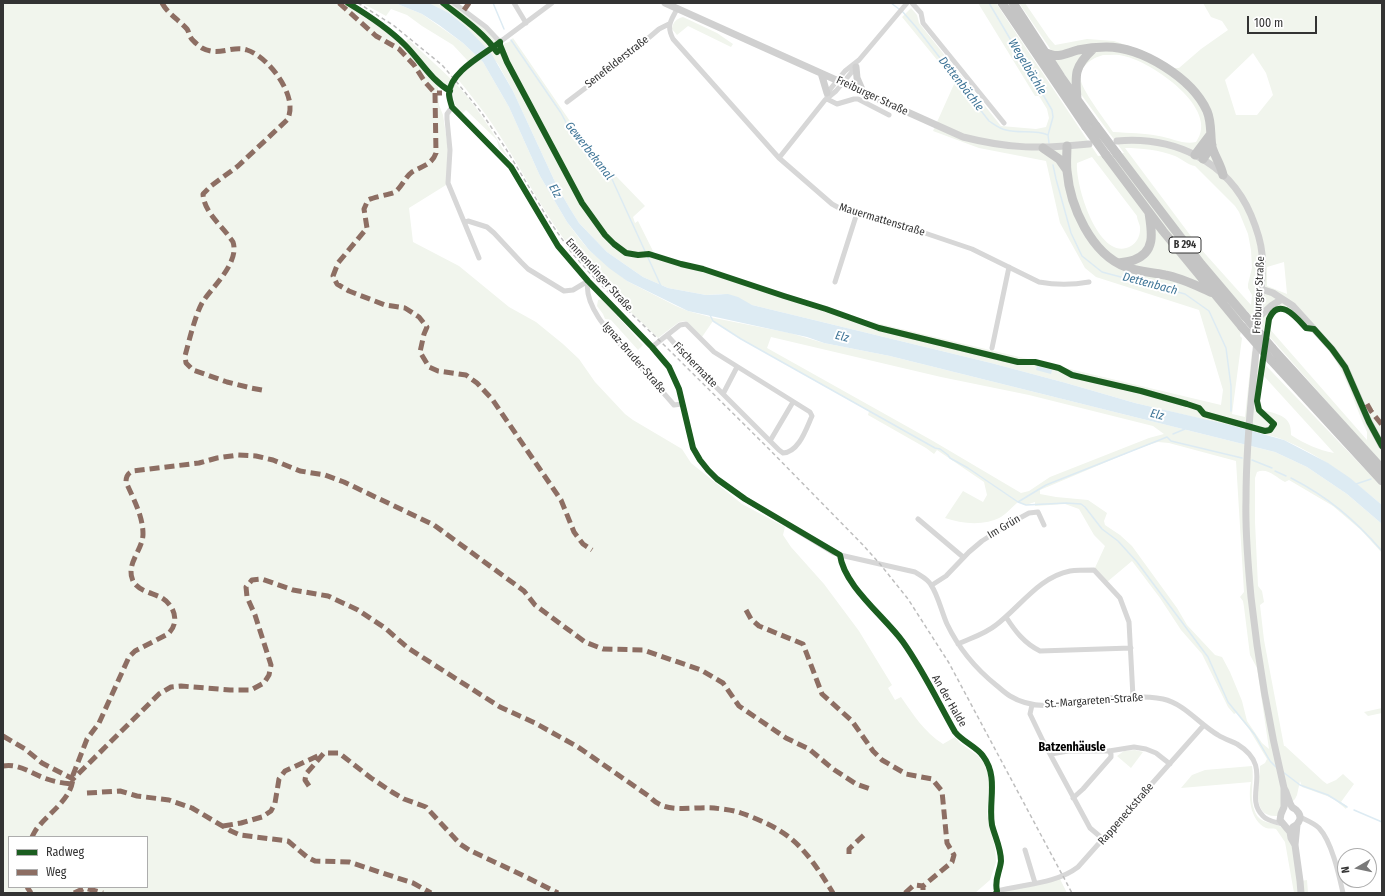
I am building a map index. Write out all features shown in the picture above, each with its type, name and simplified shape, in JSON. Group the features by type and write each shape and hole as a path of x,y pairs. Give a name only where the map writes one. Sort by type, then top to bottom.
{"highway":[{"name":"B 294","path":"1002,3 1106,155 1213,293 1270,360 1382,481"},
{"name":"B 294","path":"1013,3 1044,52 1096,126 1201,264 1272,348 1382,469"},
{"path":"1044,52 1057,56 1078,50 1105,47 1132,52 1162,66 1187,85 1197,96 1207,112 1210,121 1210,135 1214,155 1222,168 1223,175"},
{"path":"1078,100 1076,79 1078,68 1084,58 1093,49"},
{"path":"1199,157 1210,135"},
{"path":"1199,157 1212,145"},
{"path":"1064,147 1064,166 1074,202 1086,230 1099,249 1118,263 1135,270 1178,278 1213,293"},
{"path":"1043,148 1059,159 1064,166"},
{"path":"1118,263 1130,261 1140,257 1149,247 1152,232 1149,212"}],"main road":[{"name":"Freiburger Straße","path":"665,3 963,137 997,145 1023,148 1064,147 1088,144"},
{"path":"857,65 857,78 863,92"},
{"path":"820,73 827,96"},
{"name":"Freiburger Straße","path":"1117,140 1155,141 1179,148 1199,157 1223,175 1242,198 1256,228 1262,255 1260,316 1248,452 1246,526 1248,569 1260,671 1284,788"},
{"path":"1261,292 1273,293 1293,306 1332,349 1344,367 1369,422 1382,446"},
{"path":"1260,316 1281,298"},
{"path":"1284,788 1293,808 1298,811 1296,845 1301,893"},
{"path":"1284,788 1284,807 1282,814 1284,825 1290,832 1296,845"},
{"path":"1282,814 1289,808 1293,808"},
{"path":"1284,825 1291,828 1298,822"}],"street":[{"path":"348,3 366,14 405,44 443,87 450,91"},
{"path":"454,3 486,27 498,43"},
{"path":"464,10 469,3"},
{"path":"514,3 526,23"},
{"path":"479,258 448,183 450,150 447,119 452,107 449,96 450,91 456,77 461,71 552,3"},
{"path":"912,3 921,13 923,23 1004,123"},
{"path":"779,158 827,96 857,65 897,13 906,5"},
{"path":"669,24 678,9"},
{"name":"Senefelderstraße","path":"566,102 625,58 659,29 669,24"},
{"name":"Mauermattenstraße","path":"669,24 669,29 673,39 779,158 832,204 841,209 910,228 972,249 1039,282 1077,284 1089,282"},
{"path":"827,96 837,104 858,99 889,114"},
{"name":"Emmendinger Straße","path":"452,107 511,167 558,246 588,281 652,347 672,371 679,389 693,448 708,470 717,479 745,500 840,556"},
{"path":"835,282 857,213"},
{"path":"465,222 468,221 487,227 528,269 564,291 574,290 588,281"},
{"path":"992,348 1009,267"},
{"name":"Ignaz-Bruder-Straße","path":"588,281 586,288 588,297 598,317 615,340 674,405 682,404"},
{"name":"Fischermatte","path":"652,347 680,324 686,324 714,352 810,412 812,416 795,448 789,453 783,453 692,363 667,335"},
{"name":"Fischermatte","path":"723,394 737,367"},
{"path":"770,441 793,402"},
{"name":"Im Grün","path":"932,585 946,576 963,557 982,541 1029,513 1038,512 1044,525"},
{"path":"918,519 963,557"},
{"path":"840,556 915,572 925,578 932,585"},
{"name":"An der Halde","path":"840,556 841,562 853,583 902,641 955,732 960,738 983,756 989,767 993,787 991,815 992,826 1000,848 1001,862 996,879 997,892"},
{"path":"958,644 984,634 1006,617 1015,607 1048,579 1069,571 1094,570 1120,598 1129,622 1133,698"},
{"name":"St.-Margareten-Straße","path":"932,585 947,624 958,644 979,670 1010,696 1032,705 1064,705 1094,700 1133,698 1153,698 1175,703 1218,736 1245,750 1254,760 1257,769 1257,805 1263,817 1284,825"},
{"path":"1006,617 1022,638 1030,646 1040,651 1131,648"},
{"path":"1032,705 1030,714 1073,798 1090,828 1103,839"},
{"name":"Rappeneckstraße","path":"997,892 1054,879 1073,871 1083,862 1204,725"},
{"path":"1050,754 1068,751 1109,750 1134,747 1156,752 1170,764"},
{"path":"1073,798 1083,789 1111,757 1109,750"},
{"path":"1272,820 1282,814"},
{"path":"1298,822 1310,822 1319,828 1328,843 1334,859 1343,893"},
{"path":"1025,850 1035,883"}],"shaded area":[{"path":"3,3 348,3 387,29 440,85 438,87 439,105 443,115 449,154 446,185 409,208 413,242 459,266 509,307 536,322 579,359 595,382 625,414 682,449 691,463 742,504 785,527 783,535 791,547 824,584 859,631 892,685 888,688 895,700 901,697 930,734 943,744 955,737 960,743 978,756 984,763 990,778 987,814 995,848 996,862 990,880 975,893 3,893"},
{"path":"362,3 395,3 422,14 463,43 483,62 509,107 540,176 567,222 579,238 589,250 627,281 676,306 714,318 790,333 824,343 890,356 1275,452 1307,467 1347,494 1382,524 1382,553 1361,530 1333,506 1289,480 1285,482 1271,473 1264,471 1257,472 1255,478 1255,522 1258,586 1262,591 1264,602 1260,605 1264,640 1284,746 1327,784 1336,780 1343,774 1354,784 1341,802 1347,806 1346,809 1335,800 1327,796 1302,787 1300,781 1295,799 1278,816 1269,815 1263,811 1258,798 1258,790 1260,766 1265,763 1267,759 1249,729 1236,713 1234,714 1228,707 1202,654 1181,630 1160,598 1132,561 1107,582 1094,570 1105,546 1094,535 1079,509 1065,504 1035,506 1035,502 1026,505 1018,502 1001,517 988,522 966,523 945,518 963,491 983,502 987,495 984,482 937,450 934,454 868,415 869,411 741,339 713,321 702,337 686,321 679,322 658,338 593,274 573,251 552,222 495,128 456,77 466,66 467,60 453,45 407,15 391,9 386,16","holes":["771,337 941,377 1029,395 1153,426 1164,434 1149,438 1050,477 1029,491 1021,493 933,441 767,348","1158,442 1169,443 1236,461 1244,592 1240,597 1243,601 1250,655 1257,668 1269,749 1262,743 1247,721 1242,701 1222,657 1215,655 1187,625 1177,608 1132,546 1120,535 1105,525 1104,521 1107,513 1088,500 1040,494 1040,490 1142,447"]},
{"path":"429,3 454,3 500,42 500,45 509,42 513,38 587,146 645,206 633,217 635,223 638,221 655,255 729,275 868,321 1221,405 1223,390 1199,310 1096,277 1085,268 1060,223 1046,161 979,148 933,131 955,82 902,17 911,8 917,15 919,23 1001,126 1036,129 1046,127 1049,118 1047,109 1039,96 1035,96 978,3 996,3 1098,156 1124,153 1054,60 1051,50 1019,3 1025,3 1055,45 1087,39 1114,41 1144,51 1171,68 1179,68 1201,49 1228,30 1222,21 1211,17 1203,3 1382,3 1382,463 1246,310 1240,336 1242,338 1232,414 1245,417 1252,351 1382,487 1382,505 1348,477 1311,453 1284,440 1252,431 1252,422 1246,421 1245,429 1135,403 991,363 752,305 722,294 706,295 668,288 643,277 607,252 579,223 556,184 513,91 498,64 465,26 449,13","holes":["1253,53 1266,73 1273,95 1257,115 1236,115 1225,80","1103,55 1122,55 1151,67 1166,77 1192,102 1199,115 1201,129 1196,142 1182,142 1148,134 1113,132 1090,99 1081,81 1084,67 1094,58","1125,148 1163,152 1195,166 1235,206 1248,234 1251,250 1252,268 1248,284 1248,288 1252,295 1251,305 1199,247","1092,157 1137,216 1140,226 1140,233 1133,245 1119,249 1109,244 1099,233 1091,220 1085,204 1077,174 1077,163","1284,262 1287,294 1267,286 1267,267","1281,310 1291,315 1302,326 1313,333 1332,355 1351,392 1367,432 1367,440 1268,327 1271,318 1275,313","1262,374 1334,453 1307,444 1291,435 1291,429 1284,417 1275,413 1264,410 1262,411 1259,403"]},
{"path":"683,17 717,33 733,44 731,47 688,26 677,35 672,29 673,24"},
{"path":"408,39 443,71 470,100 484,119 510,160 499,148 497,140 466,110 462,114 459,111 454,102 453,88 443,84 406,42"},
{"path":"602,299 643,345 638,350 611,320 605,319 597,306 598,300"},
{"path":"1382,708 1382,713 1368,716 1364,712"},
{"path":"1135,750 1143,752 1131,768 1117,756 1124,751"},
{"path":"1252,766 1252,801 1255,812 1263,821 1281,827 1289,837 1294,852 1300,881 1307,880 1308,893 1294,893 1285,842 1276,829 1266,828 1256,820 1250,801 1251,782 1181,788 1192,775 1205,770"},
{"path":"1059,877 1067,893 996,893"}],"water":[{"name":"Elz","path":"395,3 429,3 449,13 465,26 491,53 513,91 556,184 579,223 607,252 643,277 668,288 706,295 728,294 738,297 752,305 991,363 1135,403 1234,426 1284,440 1328,463 1350,478 1382,505 1382,524 1347,494 1307,467 1275,452 890,356 824,343 807,337 688,311 627,281 609,268 589,250 567,222 540,176 509,107 483,62 463,43 439,25 422,14"},
{"path":"1037,366 1052,370 1051,374 1036,370"}],"waterway":[{"name":"Gewerbekanal","path":"493,3 504,29"},
{"name":"Dettenbächle","path":"891,3 899,9"},
{"name":"Wegelbächle","path":"989,3 1052,110 1053,117 1048,135"},
{"name":"Dettenbächle","path":"902,11 989,121 998,127 1011,131 1038,132 1048,135"},
{"name":"Gewerbekanal","path":"511,40 561,113 569,128 611,177 661,286"},
{"name":"Dettenbach","path":"1048,135 1049,143"},
{"name":"Dettenbach","path":"1053,165 1071,233 1082,256 1102,272 1185,294 1209,311 1226,348 1231,386 1231,411"},
{"path":"710,315 713,321 741,339 935,448 940,449 950,458 968,468 1018,502 1026,505 1066,503 1081,504 1085,507 1102,529 1118,541 1137,562 1208,657 1228,702 1255,735 1270,761 1277,768"},
{"path":"1173,434 1185,429"},
{"path":"1018,502 1046,485 1167,437 1171,441 1242,458"},
{"path":"1252,460 1272,468"},
{"path":"1275,471 1286,476"},
{"path":"1291,478 1329,501 1351,519 1382,551"},
{"path":"1356,484 1371,479"},
{"path":"1283,772 1300,785 1328,795 1347,807"},
{"path":"1354,810 1382,822"}],"railway":[{"path":"358,3 393,25 442,65 481,112 506,149 550,222 572,253 599,283 769,449 880,564 908,599 949,663 1072,893"}],"marked path":[{"path":"162,3 167,10 187,29 190,37 202,48 214,51 241,49 256,54 273,69 286,90 289,101 290,111 287,120 238,166 211,186 203,194 206,206 212,216 233,241 234,250 229,267 199,308 185,356 186,363 193,370 227,382 262,390"},
{"path":"339,3 376,36 399,49 414,65 425,82 435,93 442,93"},
{"path":"464,10 469,3"},
{"path":"435,93 436,153 434,157 429,163 412,172 395,192 368,200 364,209 367,228 338,263 333,276 337,284 349,291 385,305 405,308 419,317 427,327 420,352 429,367 438,371 466,375 477,383 492,399 561,500 574,532 583,544 592,550"},
{"path":"1367,404 1382,425"},
{"path":"32,836 38,827 61,803 70,790 73,775 87,739 99,723 129,657 135,651 168,634 174,625 175,620 173,610 170,605 162,598 138,587 133,581 131,575 131,569 142,540 143,527 126,482 126,478 133,471 199,463 217,458 238,455 256,456 273,460 300,471 325,475 344,482 434,525 524,591 535,605 585,642 603,649 643,650 701,670 723,683 739,706 786,738 809,749 833,769 856,784 873,790"},
{"path":"3,736 25,749 42,763 73,779 159,694 171,687 181,686 251,690 264,683 269,675 271,665 255,615 247,597 246,587 252,580 262,579 293,590 328,596 358,610 385,628 408,648 500,707 535,723 578,747 650,797 656,803 672,808 714,808 731,810 772,826 793,840 804,851 818,869 833,893"},
{"path":"746,610 751,619 759,626 803,644 822,694 852,721 873,751 882,760 906,774 932,779 942,791 947,843 954,855 952,862 923,886"},
{"path":"309,786 305,780 306,774 324,753 339,753 392,792 404,799 426,807 460,844 469,850 558,893"},
{"path":"223,826 262,817 271,811 275,803 279,779 285,771 322,754"},
{"path":"3,766 9,765 20,767 50,780 72,784"},
{"path":"87,793 120,791 137,796 169,800 192,808 240,835 288,841 307,857 315,861 349,862 413,883 431,893"},
{"path":"849,854 849,849 865,834"},
{"path":"905,893 914,885 923,886 923,893"},
{"path":"28,888 31,893"},
{"path":"74,893 85,888 103,893"}],"cycle path":[{"path":"348,3 392,33 405,45 426,70 450,91"},
{"path":"443,3 479,32 497,52"},
{"path":"500,42 507,62 582,203 605,235 626,253 638,255 649,254 703,269 879,328 1018,362 1035,362 1059,368 1072,375 1141,391 1187,404 1199,408 1204,414 1265,431 1270,430 1274,424 1259,410 1257,401 1269,319 1273,312 1278,309 1282,309 1293,314 1306,328 1314,329 1332,349 1345,367 1369,422 1382,446"},
{"path":"500,42 469,64 455,78 449,94 452,107 511,167 558,246 588,281 652,347 669,367 679,389 693,448 708,470 717,479 745,499 840,555 843,567 857,590 903,642 924,675 955,732 983,756 991,772 992,825 1001,856 996,893"}],"district":[{"name":"Batzenhäusle","path":"1072,748"}]}
